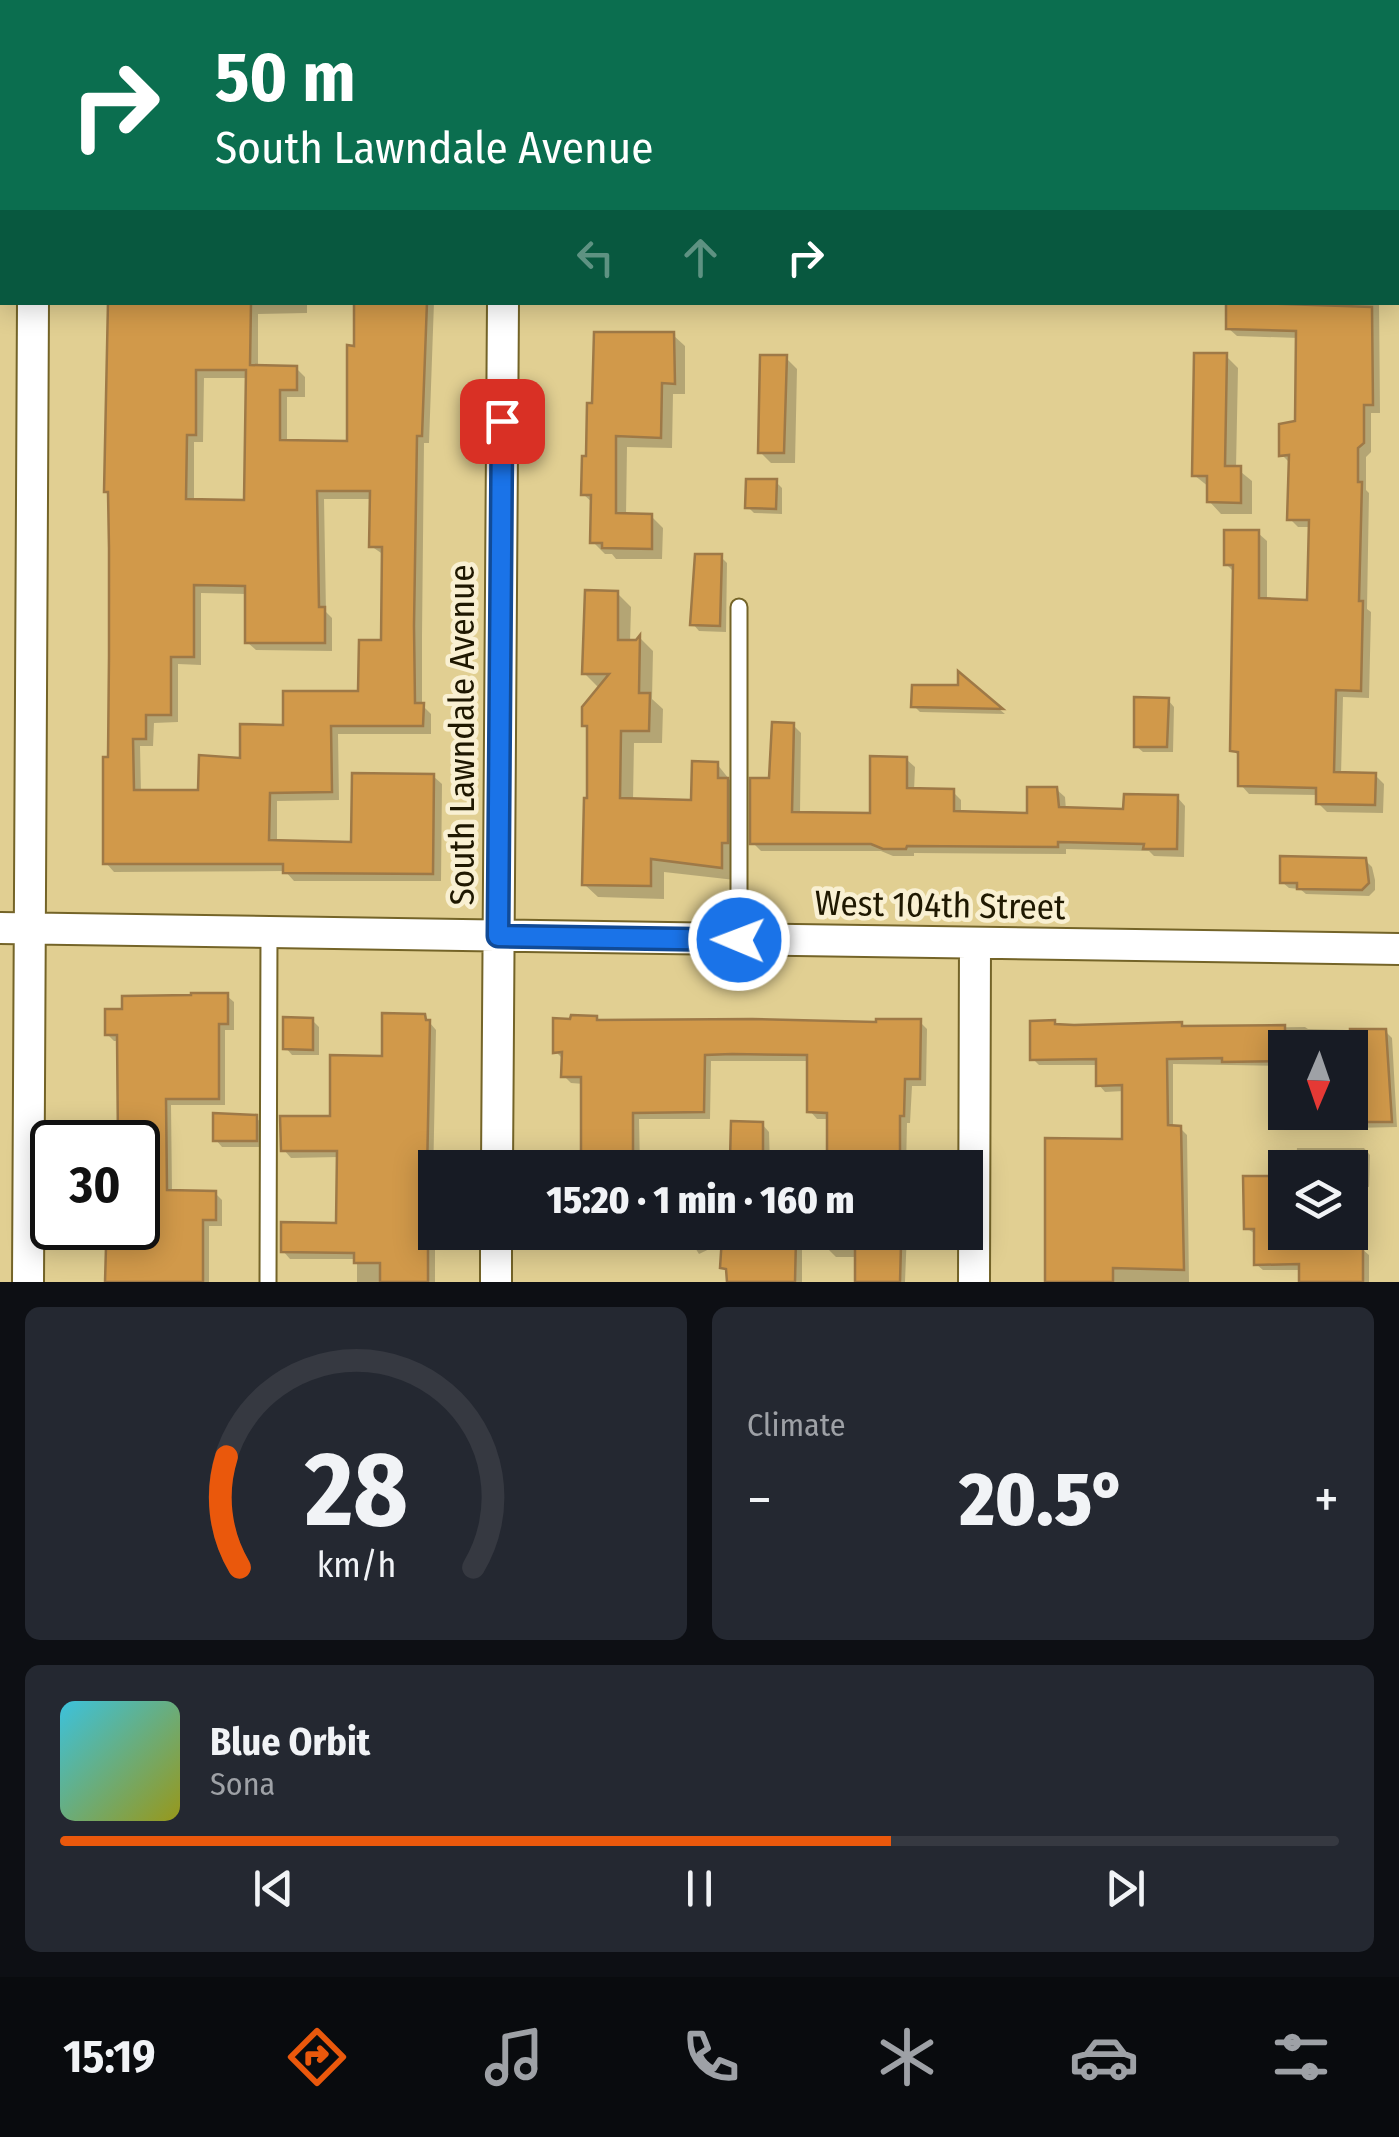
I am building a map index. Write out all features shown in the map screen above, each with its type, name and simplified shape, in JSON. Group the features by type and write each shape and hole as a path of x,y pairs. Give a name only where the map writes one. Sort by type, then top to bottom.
{"street":[{"path":"28,1282 15,928 33,305"},
{"name":"South Lawndale Avenue","path":"496,1150 503,305"},
{"name":"West 104th Street","path":"15,928 1399,949"},
{"path":"974,1282 975,943"},
{"path":"496,1250 496,1282"}],"lane":[{"path":"739,607 739,940"},
{"path":"268,1282 269,932"}],"building":[{"path":"108,305 251,305 250,365 297,366 297,390 280,390 280,440 347,441 347,345 354,346 354,305 427,305 422,436 417,436 414,626 415,703 424,703 423,726 331,726 332,792 270,793 269,840 351,842 352,773 434,774 433,874 283,873 283,864 103,864 103,757 108,757 108,492 104,492","holes":["196,370 246,370 244,500 186,499 187,435 196,435","317,491 370,491 369,547 382,547 381,640 359,640 358,691 283,691 283,725 240,724 240,758 199,755 198,790 134,790 133,739 146,739 146,715 171,715 171,657 194,657 194,585 245,586 245,643 325,643 325,607 319,607"]},
{"path":"1226,305 1372,307 1373,405 1364,405 1364,443 1358,448 1358,482 1362,482 1361,691 1336,690 1334,772 1376,773 1375,805 1316,804 1316,788 1238,786 1238,752 1230,751 1233,565 1224,565 1224,530 1259,530 1259,598 1307,600 1309,520 1287,520 1289,455 1279,456 1279,424 1295,421 1296,331 1226,329"},
{"path":"594,332 674,332 675,384 662,383 661,438 616,436 616,513 652,514 652,549 602,548 602,543 590,543 591,495 581,495 587,403 592,403"},
{"path":"1194,353 1227,353 1225,466 1241,466 1241,503 1207,502 1207,476 1192,476"},
{"path":"760,355 787,355 784,453 758,453"},
{"path":"746,479 777,479 776,509 745,508"},
{"path":"695,554 722,554 720,626 690,625"},
{"path":"585,590 618,591 618,640 636,640 640,635 639,693 650,693 649,731 621,731 620,798 691,800 692,761 718,762 718,778 728,778 728,843 722,843 722,868 651,859 651,886 582,885 587,726 582,726 582,707 609,674 582,674"},
{"path":"958,671 1003,709 911,707 912,685 958,685"},
{"path":"1134,697 1169,698 1167,747 1134,747"},
{"path":"772,722 794,723 792,812 870,813 870,756 907,757 907,788 954,789 954,811 1027,813 1027,787 1057,787 1059,807 1123,809 1124,794 1178,795 1177,849 1143,849 1144,844 1058,842 1058,847 906,849 883,849 871,844 750,844 750,778 769,778"},
{"path":"1280,856 1366,858 1369,883 1362,890 1297,889 1297,883 1280,883"},
{"path":"228,993 228,1024 219,1024 219,1099 166,1099 167,1190 216,1191 216,1220 203,1220 203,1282 105,1282 106,1250 160,1250 160,1120 118,1120 117,1035 105,1035 105,1009 122,1009 122,996"},
{"path":"382,1013 425,1014 426,1020 430,1020 427,1150 418,1150 418,1250 428,1250 428,1282 380,1282 380,1263 354,1263 354,1253 281,1252 281,1222 336,1223 337,1151 281,1151 280,1116 330,1116 330,1055 382,1056"},
{"path":"571,1015 597,1016 597,1020 921,1019 920,1079 905,1079 900,1150 827,1150 827,1113 807,1112 807,1055 705,1055 704,1112 633,1113 633,1150 581,1150 581,1077 561,1077 562,1052 553,1053 553,1018 570,1019"},
{"path":"283,1017 313,1018 313,1050 283,1049"},
{"path":"1055,1020 1055,1024 1074,1025 1285,1025 1285,1030 1268,1030 1268,1061 1167,1059 1168,1125 1181,1126 1184,1270 1113,1268 1113,1282 1045,1282 1045,1138 1122,1139 1122,1085 1096,1086 1096,1059 1030,1060 1030,1021"},
{"path":"1386,1029 1392,1122 1368,1122 1368,1030 1350,1030"},
{"path":"213,1113 257,1115 257,1141 213,1141"},
{"path":"731,1121 763,1122 763,1150 730,1150"},
{"path":"1243,1176 1268,1176 1268,1250 1363,1250 1363,1282 1299,1282 1299,1264 1254,1265 1254,1229 1244,1229"},
{"path":"721,1250 796,1250 795,1282 727,1282 726,1269 720,1268"},
{"path":"855,1250 901,1250 900,1282 855,1282"}],"route":[{"path":"502,421 498,936 739,940"}]}
